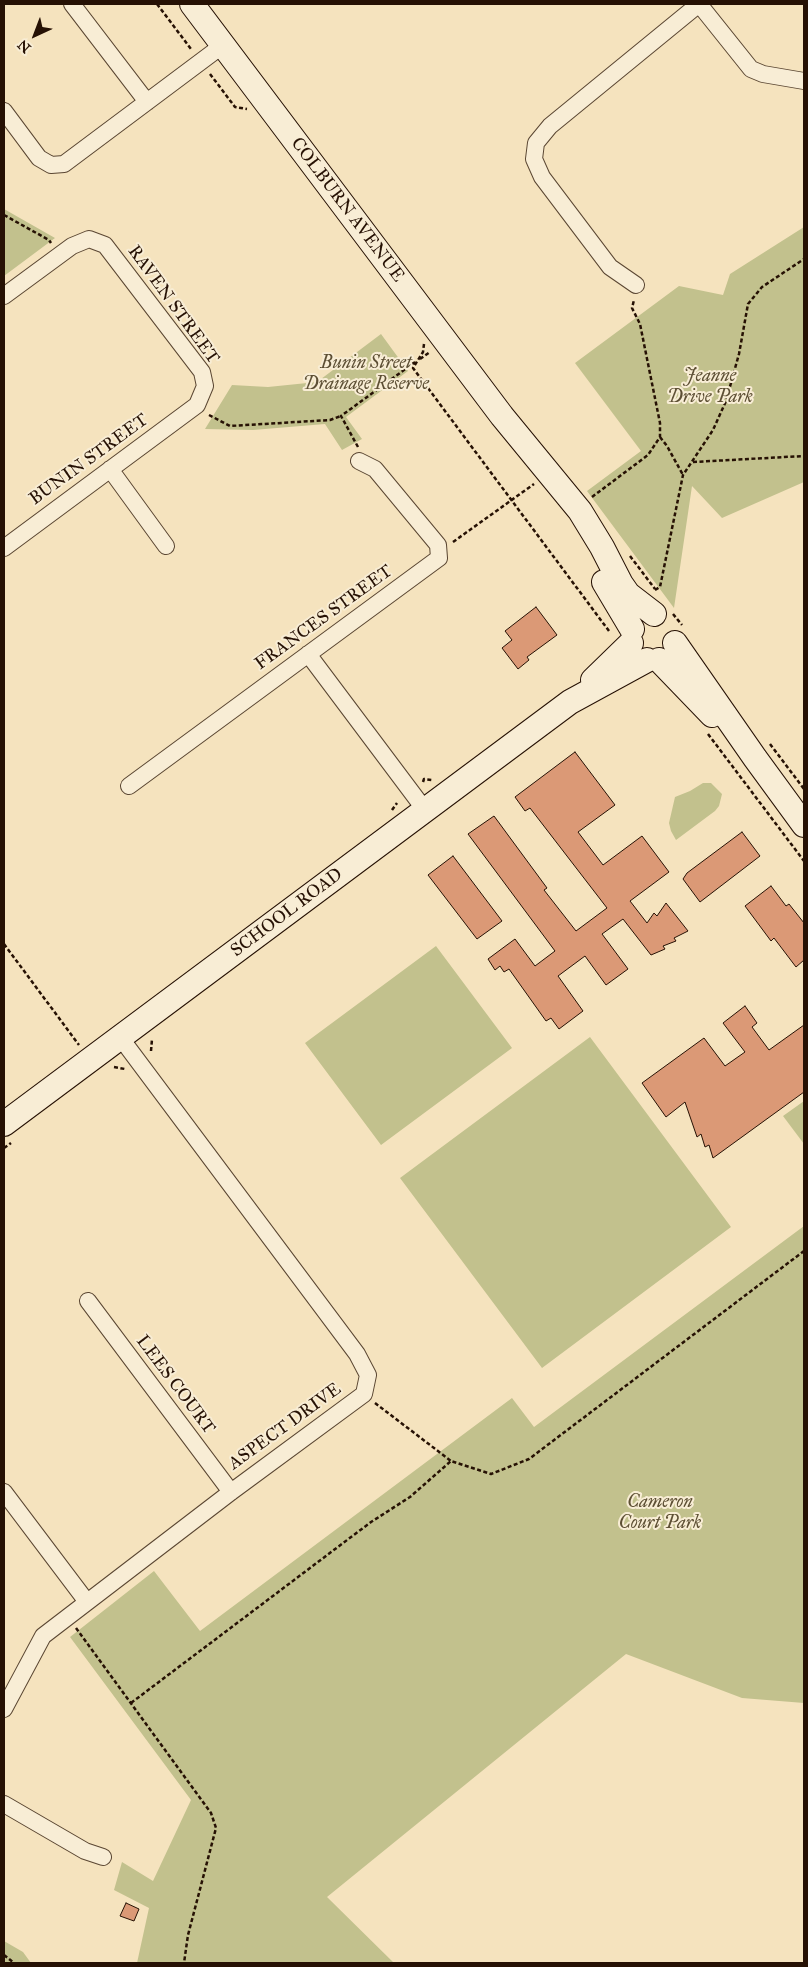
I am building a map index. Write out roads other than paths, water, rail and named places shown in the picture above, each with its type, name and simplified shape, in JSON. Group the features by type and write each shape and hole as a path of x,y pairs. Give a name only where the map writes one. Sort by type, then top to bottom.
{"main road":[{"name":"COLBURN AVENUE","path":"192,4 435,341 502,416 580,511 628,594 654,614 669,621 674,627 676,643 755,758 804,825"},
{"name":"COLBURN AVENUE","path":"502,416 592,562 625,637 637,654 653,660 755,758"},
{"path":"625,637 641,618 654,614"},
{"name":"SCHOOL ROAD","path":"570,702 625,637"},
{"path":"653,660 669,654 676,643"},
{"name":"SCHOOL ROAD","path":"4,1124 570,702 653,660"}],"street":[{"path":"72,4 147,102"},
{"path":"636,285 610,267 542,177 534,159 536,143 550,126 699,4 751,69 763,74 804,81"},
{"path":"4,111 39,158 51,165 64,164 223,45"},
{"name":"RAVEN STREET","path":"4,296 72,246 89,239 105,246 202,372 205,386 197,405"},
{"name":"BUNIN STREET","path":"4,548 197,405"},
{"name":"FRANCES STREET","path":"129,786 439,558 438,545 375,468 359,462"},
{"path":"110,469 166,546"},
{"path":"308,654 424,810"},
{"name":"ASPECT DRIVE","path":"4,1709 43,1636 231,1492 364,1394 368,1375 357,1354 120,1038"},
{"name":"LEES COURT","path":"88,1300 231,1492"},
{"path":"4,1492 87,1602"},
{"path":"4,1804 85,1851 104,1857"}],"park label":[{"name":"Bunin Street Drainage Reserve","path":"366,374"},
{"name":"Jeanne Drive Park","path":"710,387"},
{"name":"Cameron Court Park","path":"660,1514"}]}
